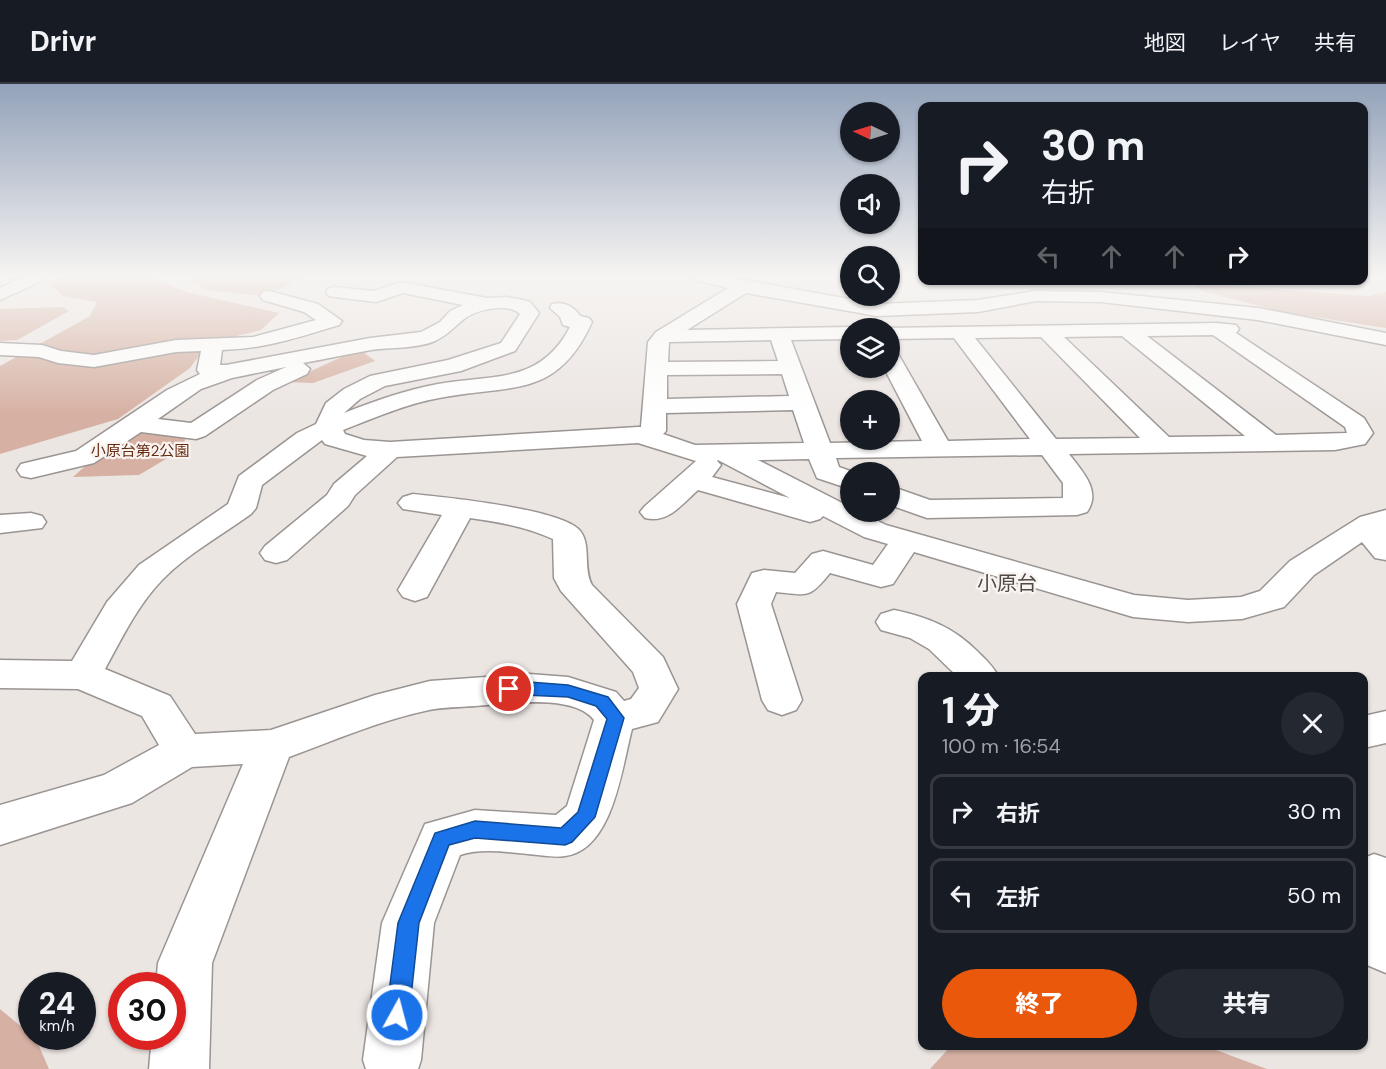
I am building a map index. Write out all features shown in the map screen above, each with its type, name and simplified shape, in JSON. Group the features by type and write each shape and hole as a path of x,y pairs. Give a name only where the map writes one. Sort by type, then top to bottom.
{"street":[{"path":"0,349 42,351 58,357 94,360 176,346 253,343 329,322"},
{"path":"31,470 85,457 193,384 226,372 331,351 426,337 451,322"},
{"path":"508,347 524,322"},
{"path":"83,675 119,610 151,572 241,508 249,482 306,438 398,401 428,393 527,379 575,348 582,322"},
{"path":"575,348 508,347 453,366 378,381 352,394 334,408 329,427 334,439 362,448 390,450 640,435 653,431 658,342 663,336 686,322"},
{"path":"1300,322 1386,339"},
{"path":"900,333 1327,327"},
{"path":"640,435 693,453 1335,442 1356,439 1360,433 1355,423 1217,329"},
{"path":"1127,330 1269,443"},
{"path":"1046,331 1161,444"},
{"path":"900,499 927,509 1077,506 1077,483 960,332"},
{"path":"663,336 840,333"},
{"path":"778,334 827,472 840,477"},
{"path":"213,344 208,370 226,372"},
{"path":"136,424 196,431 265,385 306,366 331,351"},
{"path":"125,356 154,363 173,359"},
{"path":"657,369 789,367"},
{"path":"900,377 939,448"},
{"path":"656,406 801,403"},
{"path":"276,553 338,500 344,490 390,450"},
{"path":"655,512 693,480 719,452"},
{"path":"719,452 875,531 1132,606 1188,611 1242,608 1272,599 1302,568 1378,521"},
{"path":"693,480 809,513 836,511"},
{"path":"413,503 461,508 553,527 568,535 571,578 578,591 650,666 659,689 644,711 615,718"},
{"path":"415,590 461,508"},
{"path":"1378,521 1378,543 1386,551"},
{"path":"0,524 31,522"},
{"path":"782,700 754,604 764,580 803,584 823,561 881,577 906,541"},
{"path":"894,622 915,626 938,635 975,672"},
{"path":"0,674 83,675 156,706 184,751"},
{"path":"0,825 116,790 184,751 272,746 375,710 430,695 529,688 568,691 602,702 615,718"},
{"path":"392,1060 408,923 442,839 475,830 565,836 586,817 615,718"},
{"path":"1368,731 1386,727"},
{"path":"179,1069 184,963 272,746"},
{"path":"1377,878 1386,947"}],"green space":[{"path":"0,322 49,322 17,340 0,341"},
{"path":"79,322 270,322 261,330 208,343 190,368 118,419 0,454 0,366"},
{"path":"1347,322 1386,322 1386,328"},
{"path":"359,349 375,361 313,383 287,382"},
{"name":"小原台第2公園","path":"134,429 187,435 181,450 139,475 73,477 94,458"},
{"path":"0,1009 18,1024 18,1050 41,1050 49,1069 0,1069"},
{"path":"947,1050 1216,1050 1267,1069 930,1069"}],"district":[{"name":"小原台","path":"1007,583"}],"route":[{"path":"397,1015 408,923 442,839 475,830 565,836 586,817 615,718 602,702 568,691 509,689"}]}
